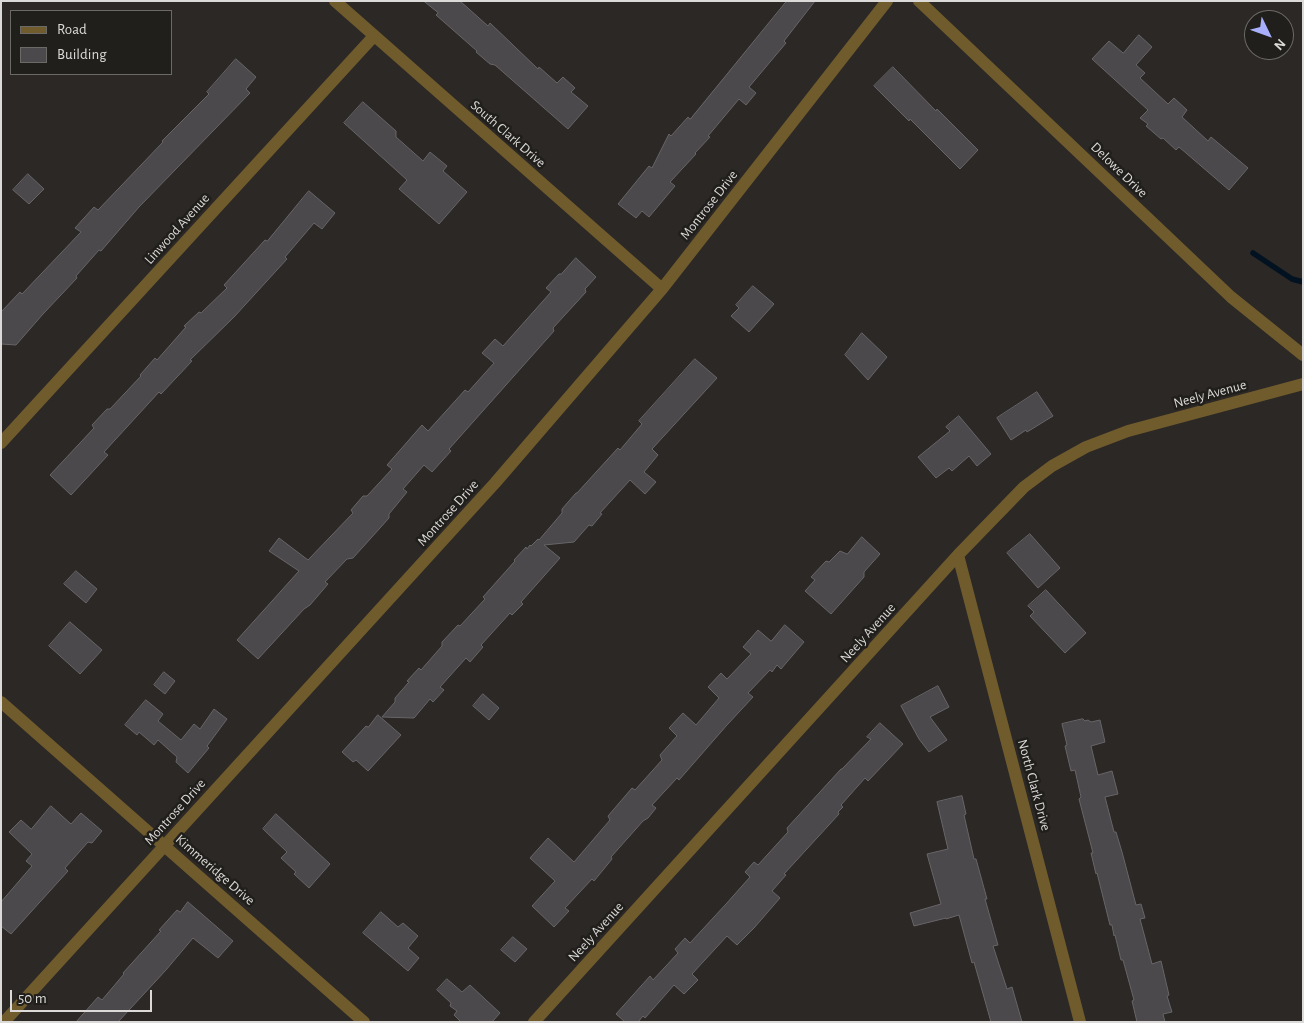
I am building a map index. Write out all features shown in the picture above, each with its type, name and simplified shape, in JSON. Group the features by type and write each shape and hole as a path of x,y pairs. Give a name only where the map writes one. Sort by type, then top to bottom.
{"street":[{"name":"South Clark Drive","path":"335,1 662,289"},
{"name":"Montrose Drive","path":"4,1022 495,483 662,289 887,1"},
{"name":"Delowe Drive","path":"919,1 1230,296 1303,355"},
{"name":"Linwood Avenue","path":"1,443 374,36"},
{"name":"Neely Avenue","path":"534,1022 958,555 1024,487 1052,466 1086,447 1128,432 1303,384"},
{"name":"North Clark Drive","path":"958,555 1080,1022"},
{"name":"Kimmeridge Drive","path":"1,702 364,1022"}],"building":[{"path":"424,1 460,1 488,26 490,23 538,69 539,67 557,83 563,77 575,88 571,92 588,106 568,129 495,65 490,64 476,52 436,15 438,13"},
{"path":"787,1 815,1 784,41 786,43 749,87 756,93 746,105 739,99 708,136 710,137 696,154 670,182 675,186 649,217 642,211 636,218 618,204 649,166 652,168 669,134 671,136 688,117 690,119"},
{"path":"1139,35 1152,47 1136,65 1145,73 1140,78 1168,104 1174,98 1187,110 1182,117 1208,141 1211,137 1248,168 1229,190 1179,147 1176,150 1146,126 1148,124 1140,118 1148,110 1092,59 1109,41 1123,53"},
{"path":"236,59 256,77 246,89 250,93 139,207 101,251 99,250 76,276 77,278 16,345 1,344 1,312 20,292 22,294 81,232 75,228 94,207 98,210 209,94 207,92"},
{"path":"893,67 978,150 960,169 874,86"},
{"path":"363,102 396,131 396,137 423,161 430,152 447,166 443,171 467,192 439,224 399,189 407,180 344,123"},
{"path":"28,174 44,189 29,204 13,190"},
{"path":"309,191 335,213 322,229 314,223 285,257 287,259 234,317 190,360 192,361 161,394 159,392 104,452 108,455 71,495 50,475 94,428 92,425 107,409 110,409 155,358 157,360 186,327 184,326 199,312 201,313 227,288 224,285 265,240 267,241"},
{"path":"576,258 596,277 585,289 586,292 553,328 554,331 449,449 451,451 432,472 424,465 403,489 407,492 389,514 389,518 353,558 347,559 325,582 328,584 310,605 304,609 258,659 237,640 299,571 269,551 279,538 308,560 353,513 351,510 363,496 367,496 392,469 387,465 422,425 428,431 465,390 468,392 494,363 482,353 495,339 503,346 551,292 546,288"},
{"path":"753,286 774,304 749,332 731,316 739,308 736,305"},
{"path":"862,333 887,357 868,380 845,355"},
{"path":"695,359 717,378 652,449 658,455 644,472 656,482 645,494 630,480 600,513 602,514 592,526 589,525 574,542 544,545 560,558 521,602 523,604 512,615 510,613 481,645 483,647 470,662 466,658 440,687 444,690 433,702 430,699 414,718 382,717 409,682 407,681 419,668 421,670 442,646 442,642 485,599 483,597 514,560 526,547 527,549 539,540 576,493 618,448 620,450 642,424 639,421"},
{"path":"1037,392 1053,416 1011,440 997,418"},
{"path":"959,416 991,454 977,466 969,456 952,471 949,468 936,478 918,457 950,431 946,427"},
{"path":"1030,534 1060,568 1038,588 1007,553"},
{"path":"862,537 880,554 864,572 864,577 831,614 805,591 815,580 811,577 826,561 829,562 840,551 847,554"},
{"path":"76,571 97,589 86,603 64,584"},
{"path":"1046,590 1086,633 1065,653 1030,616 1034,612 1028,606"},
{"path":"70,622 102,650 80,674 49,646"},
{"path":"785,625 804,642 781,669 777,665 772,672 770,670 748,693 753,697 679,780 677,778 652,805 656,808 648,818 643,821 611,857 612,859 594,881 592,879 565,908 569,911 554,927 532,906 555,881 530,858 548,838 574,862 610,820 608,816 632,788 635,790 662,760 660,755 677,736 669,728 683,713 696,725 719,698 708,687 721,673 727,679 751,654 743,647 758,630 771,641"},
{"path":"164,672 175,681 165,694 154,685"},
{"path":"938,686 949,707 930,717 947,740 929,752 919,739 901,706"},
{"path":"483,694 499,708 489,720 473,706"},
{"path":"146,700 163,714 158,721 181,740 194,724 200,729 214,709 227,719 207,746 209,748 188,773 176,762 177,757 158,740 154,745 139,732 137,735 125,725"},
{"path":"378,715 401,735 368,771 356,760 353,762 342,752"},
{"path":"1083,719 1091,722 1100,720 1105,742 1091,746 1098,775 1112,771 1118,794 1105,797 1136,905 1141,904 1145,918 1140,919 1152,964 1161,961 1169,995 1167,996 1172,1012 1163,1014 1165,1022 1137,1022 1132,1001 1134,1000 1123,960 1121,960 1112,925 1110,925 1096,874 1091,853 1093,853 1079,799 1081,797 1075,770 1071,771 1062,724"},
{"path":"880,723 903,744 868,781 865,778 841,805 843,807 838,812 839,814 784,874 786,875 772,891 780,898 737,945 727,936 692,974 698,980 684,994 674,985 645,1018 643,1016 638,1022 625,1022 616,1014 650,976 653,980 678,953 675,949 685,938 690,943 726,904 750,877 745,872 754,862 758,865 788,832 787,828 871,739 867,737"},
{"path":"962,796 966,814 964,815 974,859 976,859 998,945 993,946 1007,989 1012,987 1022,1022 991,1022 959,915 914,926 910,913 941,904 927,854 948,849 937,802"},
{"path":"51,806 71,824 81,813 102,831 92,843 88,842 65,868 68,871 11,934 1,926 1,902 32,866 26,861 32,854 9,832 21,820 31,829"},
{"path":"276,814 330,864 309,888 281,858 287,852 263,829"},
{"path":"188,902 233,941 218,958 193,938 118,1022 76,1022 98,997 102,1000 123,973 161,931 159,930 177,910 180,912"},
{"path":"381,912 398,927 403,923 418,936 408,948 419,958 408,971 363,933"},
{"path":"513,937 527,949 515,962 501,950"},
{"path":"447,979 462,992 470,985 500,1013 492,1022 461,1022 454,1015 457,1011 450,1006 451,1003 437,990"}],"waterway":[{"path":"1253,253 1292,279 1303,282"}]}
